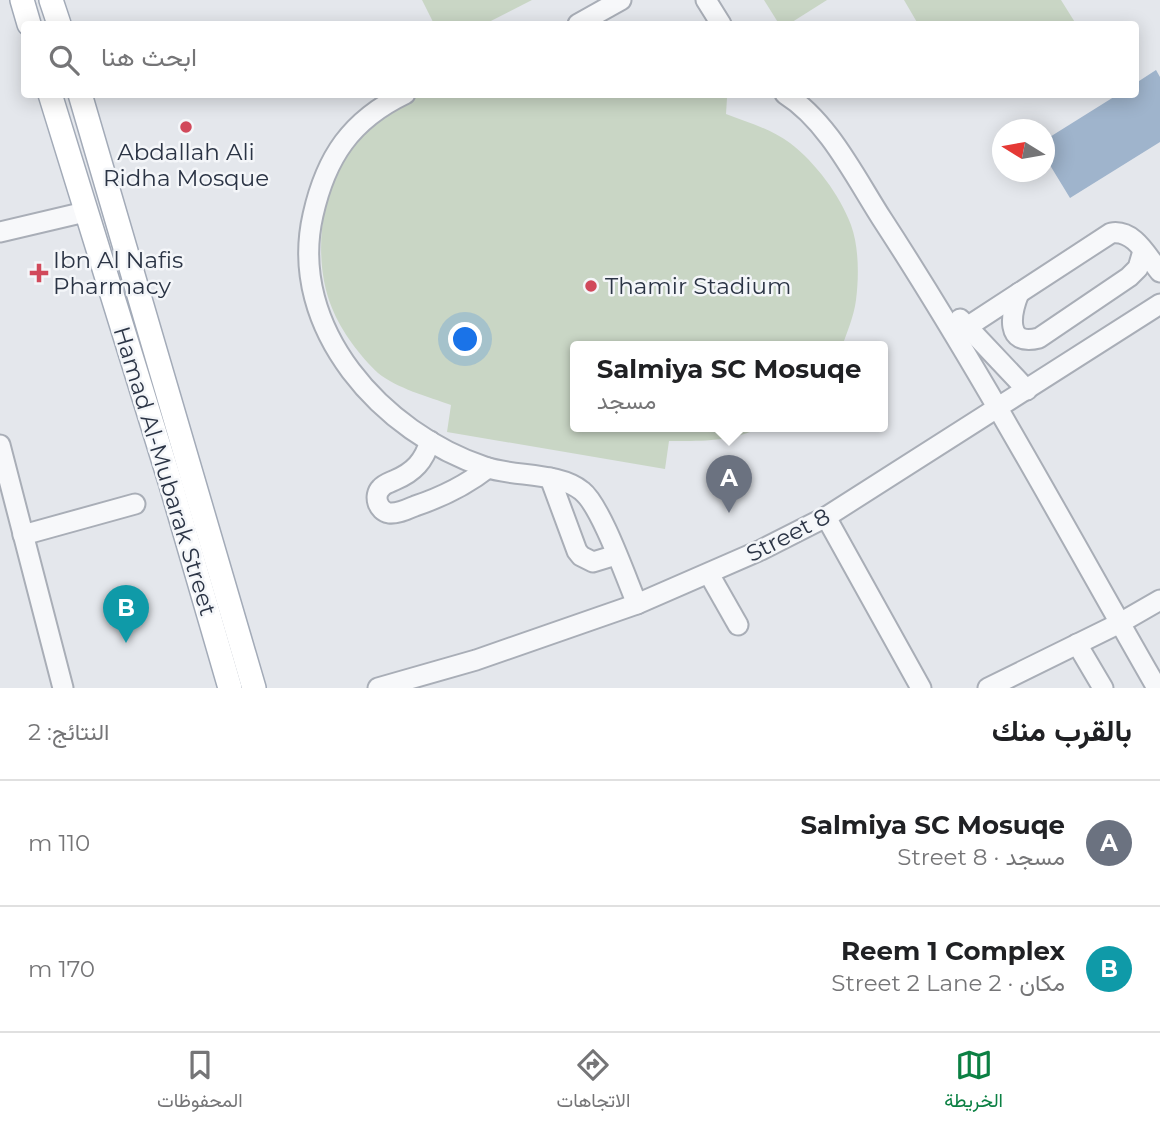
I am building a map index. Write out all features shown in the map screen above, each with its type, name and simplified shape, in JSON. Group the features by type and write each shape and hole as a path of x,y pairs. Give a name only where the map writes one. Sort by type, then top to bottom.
{"main road":[{"path":"22,0 28,21"},
{"path":"51,0 58,21"},
{"name":"Hamad Al-Mubarak Street","path":"51,98 171,485 230,688"},
{"name":"Hamad Al-Mubarak Street","path":"81,98 254,688"}],"street":[{"path":"583,21 621,0"},
{"path":"706,0 719,21"},
{"path":"397,98 380,106 354,129 333,159 315,204 310,228 309,264 314,300 326,334 345,365 390,413 430,441 458,457 488,468 572,484 589,498 637,604"},
{"path":"790,98 821,126 920,278 998,407 1157,688"},
{"path":"0,232 85,212"},
{"path":"967,327 1111,233 1129,235 1160,272"},
{"path":"1019,293 1012,312 1012,326 1020,336 1033,340 1129,277 1138,268 1143,251"},
{"path":"920,278 1027,390"},
{"name":"Street 8","path":"388,687 476,660 637,604 827,517 1160,304"},
{"path":"430,441 422,461 414,469 380,488 377,504 383,511 391,514 444,496 467,484 488,468"},
{"path":"0,445 63,688"},
{"path":"550,478 581,556 593,562 616,555"},
{"path":"23,535 135,504"},
{"path":"827,517 921,688"},
{"path":"709,573 738,625"},
{"path":"988,688 1120,623 1160,600"},
{"path":"1077,644 1103,688"}],"green space":[{"path":"422,0 532,0 491,21 432,21"},
{"path":"764,0 827,0 794,21 777,21"},
{"path":"904,0 1061,0 1074,21 916,21"},
{"name":"Thamir Stadium","path":"415,98 727,98 726,114 783,138 799,151 817,169 846,214 854,234 858,272 855,306 844,341 570,341 570,432 750,432 705,441 669,441 665,469 447,432 451,405 394,383 378,373 364,359 336,317 323,275 323,222 336,172 366,131 400,105"}],"water":[{"path":"1156,70 1160,77 1160,142 1070,198 1055,173 1055,134 1112,98 1139,98 1139,81"}],"place":[{"name":"Abdallah Ali Ridha Mosque","path":"186,127"},
{"name":"Ibn Al Nafis Pharmacy","path":"39,273"},
{"name":"Thamir Stadium","path":"591,286"},
{"name":"Salmiya SC Mosuqe","path":"729,513"},
{"name":"Reem 1 Complex","path":"126,643"}]}
